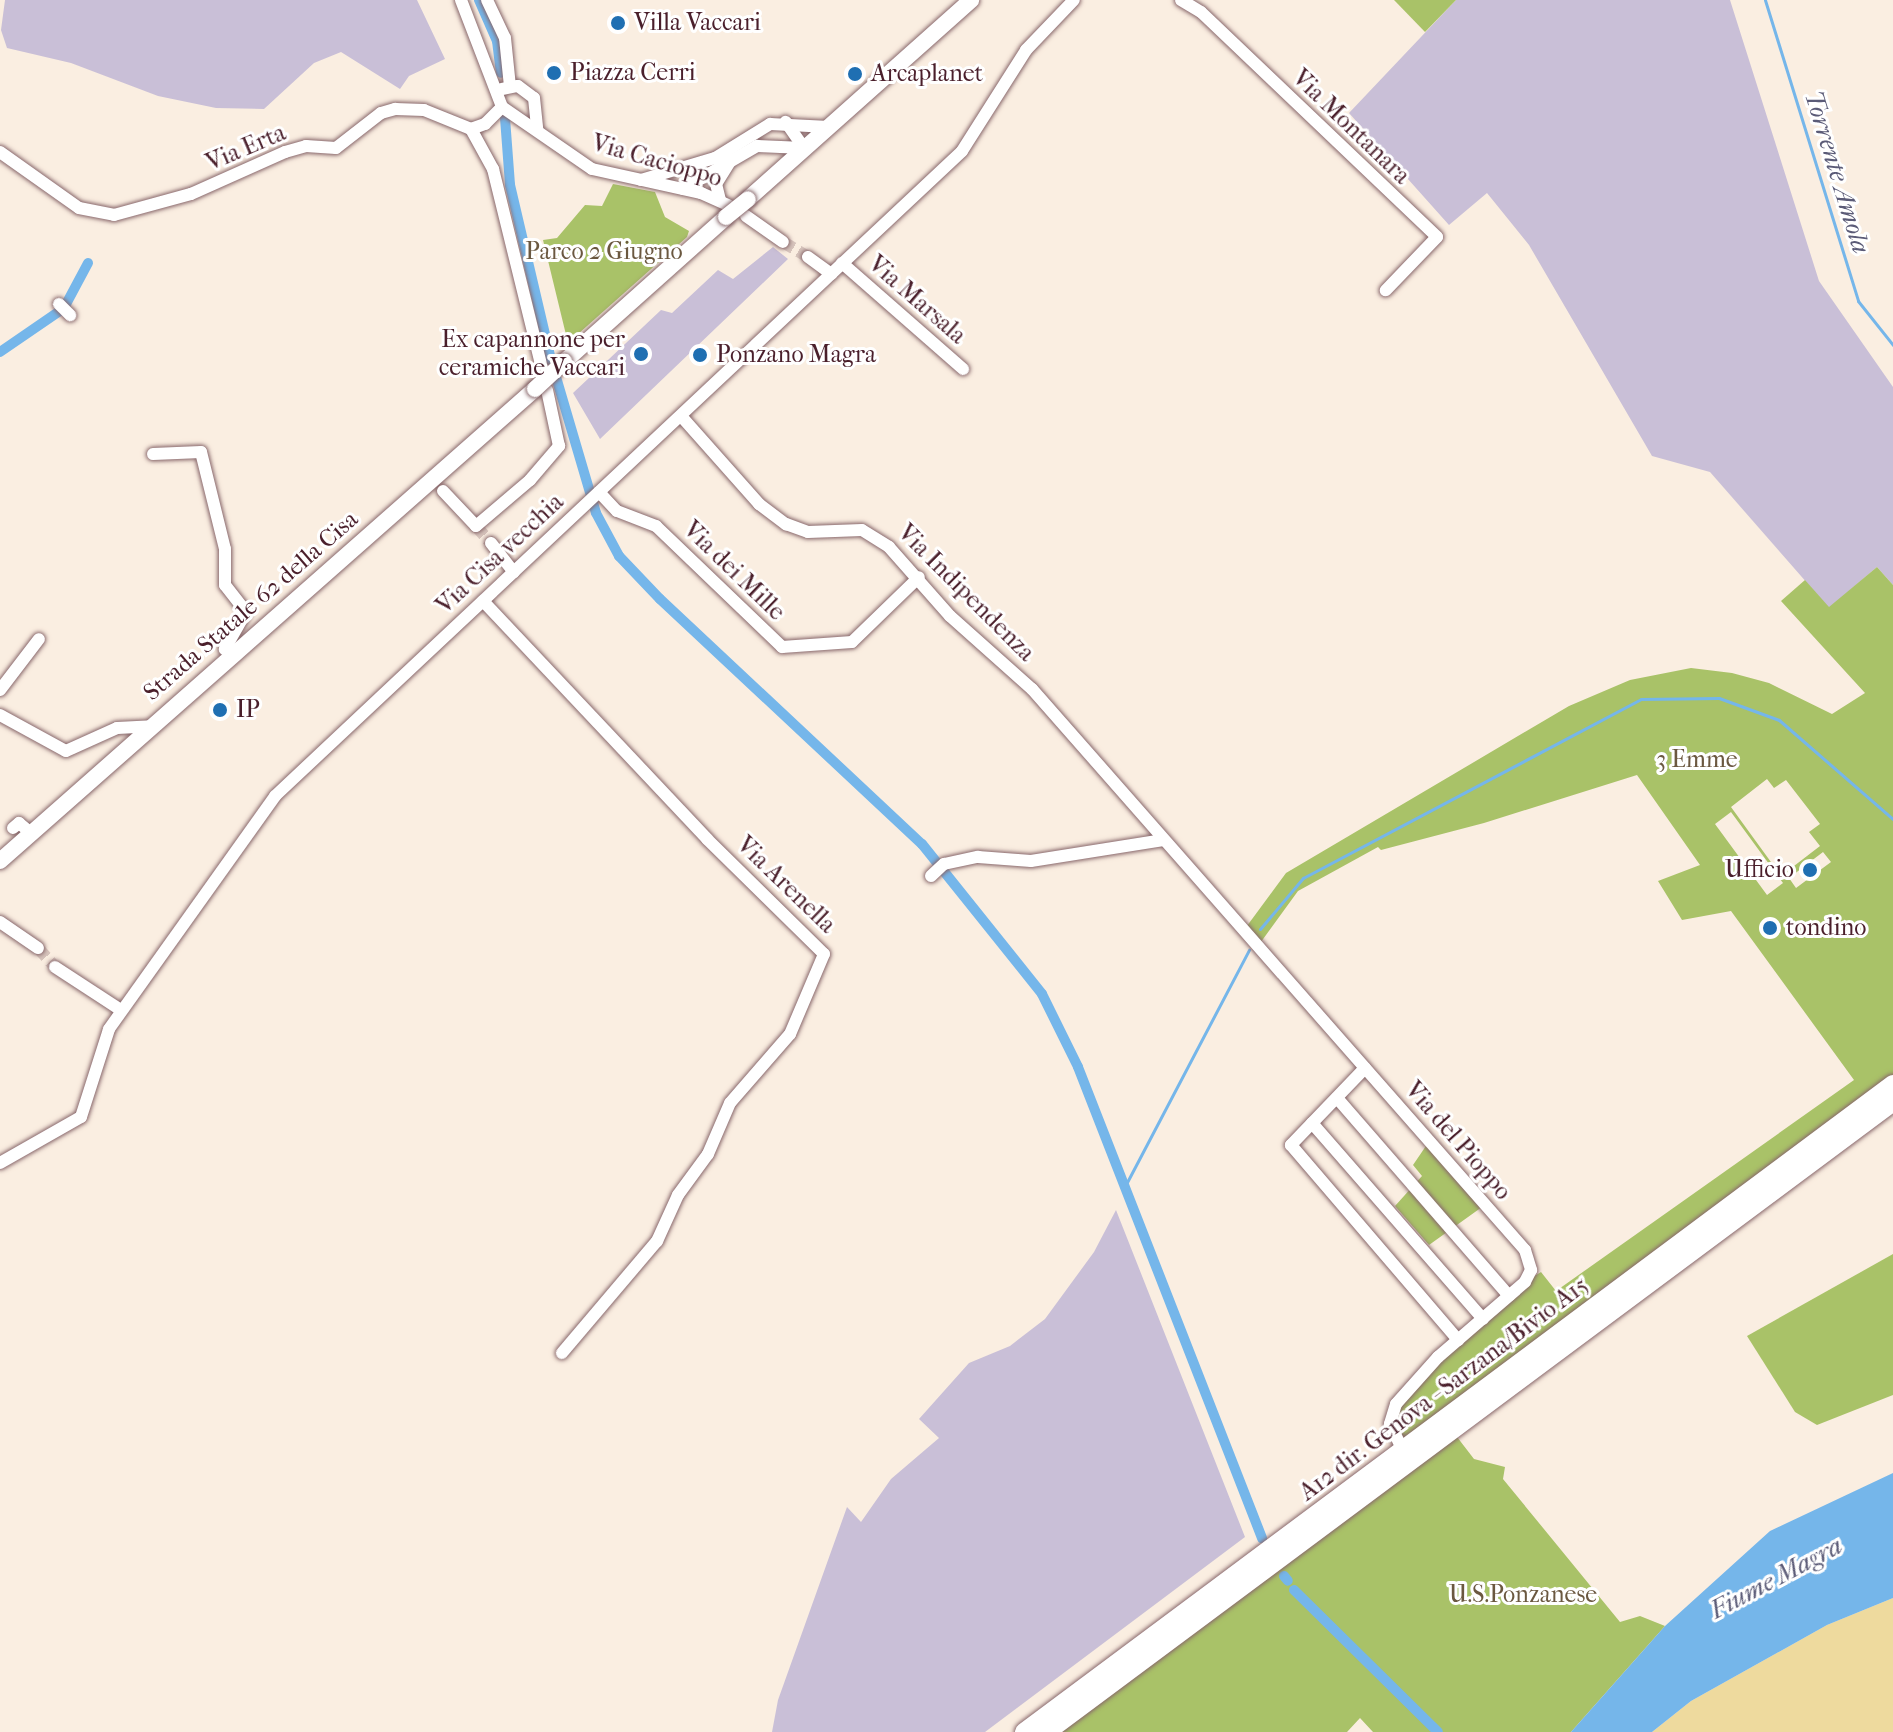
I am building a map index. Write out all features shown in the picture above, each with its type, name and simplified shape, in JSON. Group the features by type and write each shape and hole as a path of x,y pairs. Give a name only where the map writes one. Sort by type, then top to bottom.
{"highway":[{"name":"A12 dir. Genova - Sarzana/Bivio A15","path":"1024,1732 1893,1084"},
{"path":"1047,1732 1893,1102"}],"main road":[{"path":"725,207 748,199 971,0"},
{"name":"Strada Statale 62 della Cisa","path":"0,861 22,825 152,726 541,389 564,362 725,207"}],"street":[{"path":"461,0 502,107 537,129"},
{"path":"487,0 505,38 510,86"},
{"name":"Via Cisa vecchia","path":"0,1163 81,1117 104,1040 121,1010 275,796 962,151 1026,50 1074,0"},
{"name":"Via Montanara","path":"1181,0 1201,12 1437,237 1386,290"},
{"path":"495,92 510,86 534,98 537,129"},
{"path":"502,107 485,124 471,129 493,169 543,373"},
{"name":"Via Erta","path":"0,152 88,213 135,213 244,174 285,152 306,146 336,148 381,113 395,109 424,110 471,129"},
{"path":"638,181 715,158 770,124 786,122 829,127"},
{"path":"786,122 804,148"},
{"name":"Via Cacioppo","path":"537,129 581,165 638,181 683,189 725,207"},
{"path":"683,189 757,146 804,148"},
{"path":"774,146 781,169"},
{"path":"725,207 716,184 731,160"},
{"path":"683,189 685,166"},
{"path":"746,216 783,242"},
{"path":"808,257 831,274"},
{"name":"Via Marsala","path":"842,263 963,369"},
{"path":"59,304 70,315"},
{"path":"443,491 476,526 530,480 559,446 541,389"},
{"name":"Via Indipendenza","path":"681,416 773,515 808,532 844,528 877,536 919,577 950,616 1032,689 1186,866"},
{"path":"153,454 201,452 225,549 225,585 246,612 225,649 232,655"},
{"name":"Via dei Mille","path":"597,494 617,511 656,526 782,647 852,642 919,577"},
{"path":"491,543 514,572"},
{"name":"Via Arenella","path":"483,601 707,839 824,954 790,1034 730,1103 708,1154 678,1195 657,1241 562,1353"},
{"path":"0,690 39,639"},
{"path":"0,715 66,751 117,728 152,726"},
{"path":"937,870 993,855 1031,861 1163,840"},
{"name":"Via del Pioppo","path":"1186,866 1525,1250 1529,1277 1458,1340 1396,1404 1390,1424 1401,1447"},
{"path":"0,922 38,948"},
{"path":"55,967 121,1010"},
{"path":"1365,1068 1291,1145 1458,1340"},
{"path":"1337,1098 1509,1296"},
{"path":"1312,1123 1483,1319"}],"shaded area":[{"path":"5,0 417,0 445,59 409,76 400,89 341,52 314,63 264,109 216,108 158,96 71,63 7,48 1,30"},
{"path":"1456,0 1730,0 1819,281 1893,387 1893,585 1877,567 1829,608 1710,472 1652,456 1529,245 1487,193 1449,225 1349,113"},
{"path":"773,247 788,259 600,439 573,393 661,310 672,313 718,270 733,279"},
{"path":"1116,1210 1245,1537 985,1732 772,1732 778,1700 847,1507 861,1522 891,1479 939,1438 919,1419 969,1363 1010,1346 1045,1319 1094,1252"}],"green space":[{"path":"1394,0 1456,0 1425,32"},
{"name":"Parco 2 Giugno","path":"613,184 655,192 665,217 689,231 687,237 568,343 543,240 557,238 585,205 602,206"},
{"name":"3 Emme","path":"1877,567 1893,585 1893,1079 1401,1447 1393,1434 1396,1404 1525,1282 1541,1272 1556,1291 1854,1080 1731,911 1682,920 1658,881 1700,865 1637,775 1484,823 1381,850 1378,847 1298,891 1258,946 1244,930 1286,873 1569,706 1630,680 1691,668 1732,673 1769,683 1832,714 1865,693 1781,601 1805,580 1829,607","holes":["1767,779 1774,788 1786,780 1820,824 1809,832 1820,846 1781,876 1731,807","1731,812 1783,883 1767,895 1715,824","1823,852 1831,862 1796,888 1789,878"]},
{"path":"1428,1143 1482,1207 1429,1245 1395,1206 1422,1176 1413,1165"},
{"path":"1893,1254 1893,1395 1817,1425 1795,1412 1747,1336"},
{"name":"U.S.Ponzanese","path":"1454,1433 1474,1459 1505,1467 1503,1479 1620,1622 1640,1616 1665,1626 1571,1732 1373,1732 1360,1718 1347,1732 1052,1732"}],"sand":[{"path":"1893,1598 1893,1732 1652,1732 1691,1701 1827,1625"}],"water":[{"name":"Fiume Magra","path":"1893,1473 1893,1598 1827,1625 1691,1701 1652,1732 1571,1732 1665,1626 1770,1531"}],"waterway":[{"path":"479,0 497,41 501,73"},
{"name":"Torrente Amola","path":"1765,0 1858,301 1893,345"},
{"path":"505,118 510,185 551,360 596,513 619,556 660,599 922,844 1042,994 1078,1067 1262,1538"},
{"path":"0,352 64,308 88,263"},
{"path":"1260,929 1303,878 1641,699 1719,698 1779,720 1893,819"},
{"path":"1125,1186 1249,950"},
{"path":"1284,1576 1288,1581"},
{"path":"1294,1590 1438,1732"}],"tunnel":[{"path":"783,242 808,257"},
{"path":"476,526 491,543"},
{"path":"38,948 55,967"}],"place":[{"name":"Villa Vaccari","path":"618,23"},
{"name":"Piazza Cerri","path":"554,73"},
{"name":"Arcaplanet","path":"855,74"},
{"name":"Ex capannone per ceramiche Vaccari","path":"641,354"},
{"name":"Ponzano Magra","path":"700,355"},
{"name":"IP","path":"220,710"},
{"name":"Ufficio","path":"1810,870"},
{"name":"tondino","path":"1770,928"}]}
